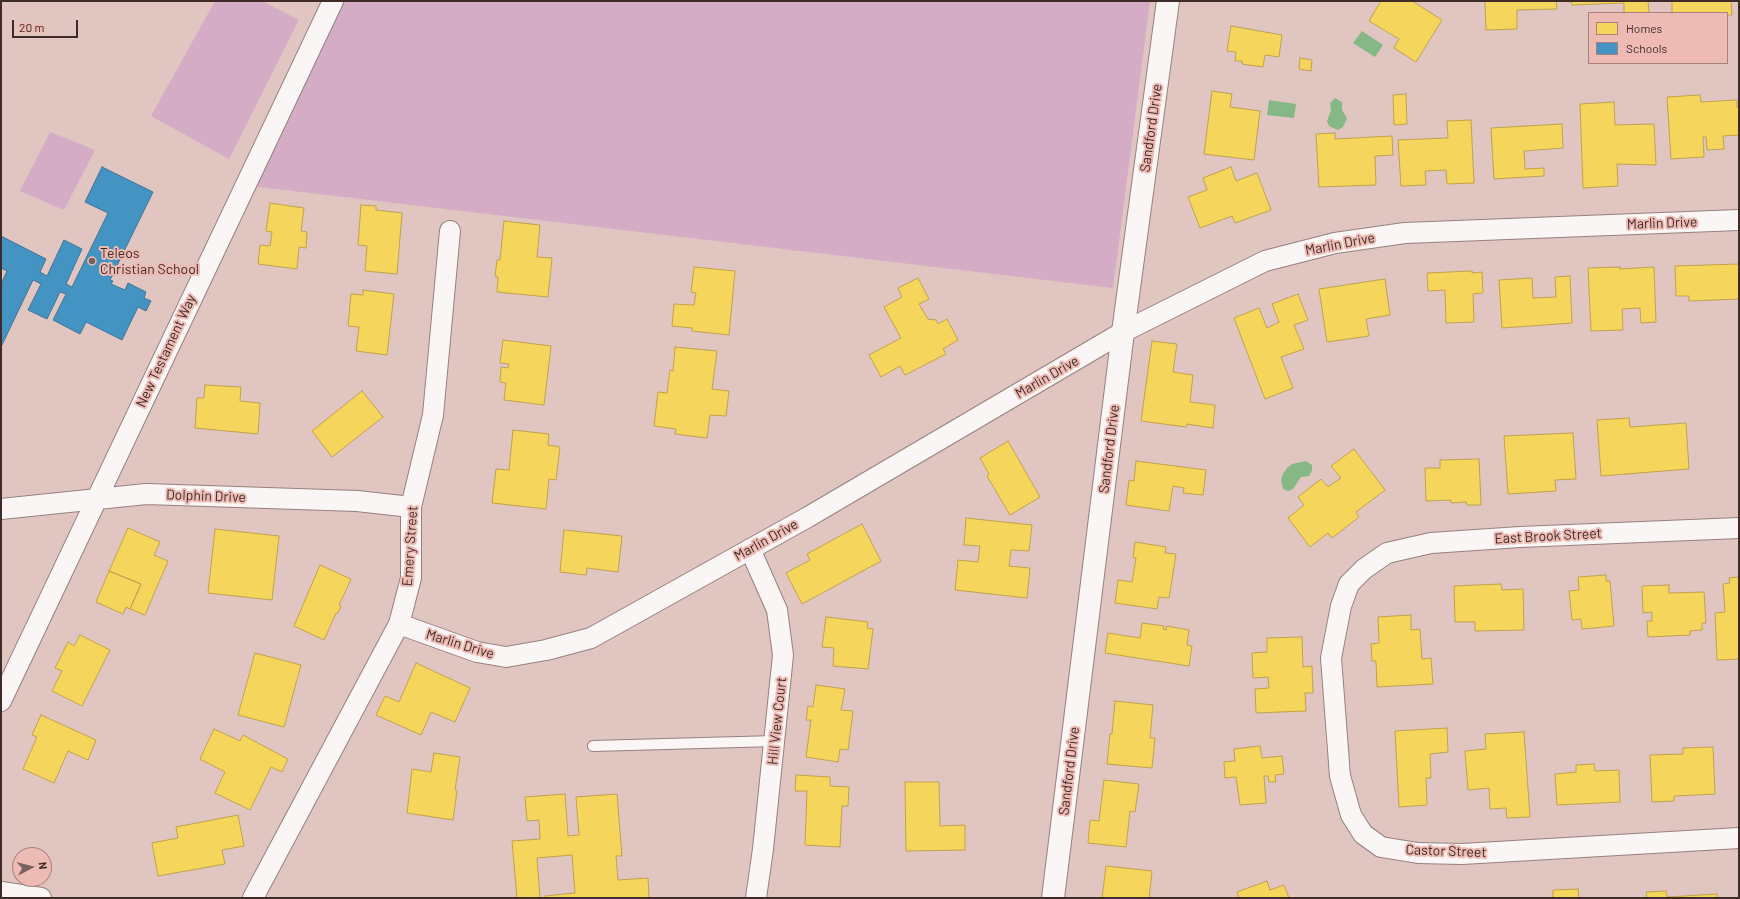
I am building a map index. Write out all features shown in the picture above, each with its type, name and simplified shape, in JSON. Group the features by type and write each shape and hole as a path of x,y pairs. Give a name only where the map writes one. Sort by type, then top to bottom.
{"street":[{"name":"New Testament Way","path":"1,701 333,1"},
{"name":"Sandford Drive","path":"1053,898 1123,332 1168,1"},
{"name":"Marlin Drive","path":"399,624 477,652 506,657 546,650 591,638 750,549 1123,332 1265,261 1335,244 1405,233 1739,220"},
{"name":"Emery Street","path":"253,898 399,624 411,578 411,507 433,416 450,231"},
{"name":"Dolphin Drive","path":"1,509 146,494 357,501 411,507"},
{"name":"East Brook Street","path":"1364,569 1387,552 1431,543 1528,536 1739,528"},
{"name":"Hill View Court","path":"750,549 776,610 784,655 776,741 756,898"},
{"name":"Castor Street","path":"1364,569 1349,584 1335,632 1331,658 1340,776 1351,815 1363,834 1380,847 1418,853 1462,854 1739,838"},
{"path":"1,892 41,898"}],"lane":[{"path":"593,746 776,741"}],"shaded area":[{"path":"215,1 262,1 299,20 229,159 151,116"},
{"path":"340,1 1150,1 1113,288 251,186"},
{"path":"1362,31 1383,45 1375,57 1353,43"},
{"path":"1335,98 1342,102 1342,110 1347,118 1343,127 1338,130 1329,126 1327,121 1331,110 1330,103"},
{"path":"1269,100 1296,104 1294,118 1267,115"},
{"path":"50,132 95,150 64,210 20,191"},
{"path":"1306,461 1312,465 1312,471 1309,476 1301,477 1293,489 1288,491 1283,489 1281,480 1287,468 1292,464"}],"building: Homes":[{"path":"1381,1 1412,1 1442,20 1416,62 1394,48 1399,39 1369,21"},
{"path":"1485,1 1556,1 1557,9 1517,10 1517,29 1486,30"},
{"path":"1571,1 1648,1 1649,12 1624,12 1624,3 1572,5"},
{"path":"1672,1 1731,1 1732,15 1728,15 1728,12 1672,12"},
{"path":"1231,26 1282,35 1279,57 1265,55 1263,67 1242,64 1242,61 1235,61 1236,52 1227,51"},
{"path":"1300,58 1312,60 1311,71 1299,69"},
{"path":"1212,91 1232,94 1230,107 1260,111 1254,160 1204,154"},
{"path":"1406,94 1407,124 1394,125 1393,95"},
{"path":"1700,95 1701,102 1737,100 1737,107 1739,107 1739,135 1723,136 1724,149 1707,150 1706,137 1703,137 1704,157 1671,159 1667,97"},
{"path":"1614,102 1615,125 1654,124 1656,165 1617,164 1618,186 1583,188 1580,104"},
{"path":"1471,120 1474,183 1447,184 1446,170 1425,171 1426,185 1401,186 1398,140 1448,138 1447,121"},
{"path":"1562,124 1563,148 1524,151 1525,169 1544,168 1544,176 1494,179 1491,128"},
{"path":"1335,133 1335,139 1392,136 1393,155 1375,156 1376,185 1319,187 1316,134"},
{"path":"1231,167 1236,181 1257,173 1271,210 1235,223 1232,216 1200,228 1188,197 1207,190 1203,178"},
{"path":"270,203 304,208 301,231 307,232 306,248 299,247 297,269 258,264 260,245 270,246 272,232 266,231"},
{"path":"361,205 376,206 376,210 402,213 397,274 365,271 367,246 358,245"},
{"path":"504,221 540,225 537,257 552,258 548,297 497,292 498,277 495,276 497,260 500,260"},
{"path":"1739,264 1739,299 1689,301 1689,296 1676,296 1675,266"},
{"path":"694,267 735,271 729,335 692,331 692,328 672,326 674,304 694,305 696,293 691,292"},
{"path":"1620,267 1620,269 1654,267 1656,322 1641,323 1640,308 1622,309 1623,330 1591,331 1588,268"},
{"path":"1472,271 1472,273 1482,272 1483,293 1473,294 1474,322 1446,323 1445,290 1428,291 1427,273"},
{"path":"1570,276 1572,323 1502,328 1499,280 1532,278 1533,298 1556,297 1555,277"},
{"path":"918,278 929,299 919,304 928,319 936,320 938,324 947,319 958,340 943,349 946,354 905,375 900,366 881,377 869,355 901,338 884,307 902,297 898,288"},
{"path":"1385,279 1390,315 1366,319 1369,336 1327,342 1319,289"},
{"path":"363,290 394,294 387,355 356,351 359,327 348,326 351,294 363,295"},
{"path":"1298,294 1308,320 1294,325 1304,349 1281,357 1293,388 1265,399 1234,318 1259,308 1267,328 1279,322 1272,304"},
{"path":"503,340 551,346 544,405 504,400 506,383 500,382 501,367 508,368 509,364 500,363"},
{"path":"1152,341 1177,344 1173,372 1193,375 1190,402 1215,405 1213,428 1187,424 1186,427 1141,421"},
{"path":"675,347 717,351 712,389 729,391 726,416 710,415 707,438 675,434 676,429 654,426 658,392 667,393 670,370 673,371"},
{"path":"205,385 241,387 240,401 260,403 258,434 195,428 197,398 204,398"},
{"path":"362,391 383,417 332,457 312,431"},
{"path":"1629,418 1630,427 1686,423 1689,469 1601,476 1597,420"},
{"path":"513,430 549,434 548,445 560,447 556,480 549,479 546,509 492,503 496,469 509,470"},
{"path":"1573,433 1576,479 1555,480 1556,491 1508,494 1504,436"},
{"path":"1008,441 1040,497 1010,515 987,476 989,474 980,458"},
{"path":"1354,449 1385,490 1356,512 1359,517 1332,538 1328,533 1310,547 1288,518 1304,505 1298,497 1321,479 1328,487 1341,478 1331,466"},
{"path":"1479,459 1481,505 1467,505 1466,502 1451,503 1451,500 1426,501 1425,468 1440,468 1440,460"},
{"path":"1136,461 1206,470 1203,495 1183,493 1184,488 1173,486 1169,511 1126,505 1129,480 1134,481"},
{"path":"966,518 1032,525 1029,551 1011,550 1009,566 1030,568 1027,598 955,590 958,560 978,562 980,546 964,545"},
{"path":"862,524 881,561 802,604 786,573 810,560 807,554"},
{"path":"128,528 160,542 154,555 168,561 145,615 130,609 141,584 109,571"},
{"path":"215,529 279,536 272,600 208,593"},
{"path":"564,530 622,536 618,572 587,568 586,575 560,572"},
{"path":"1135,542 1166,547 1165,553 1176,554 1169,598 1159,597 1157,609 1115,603 1118,580 1132,582 1136,558 1133,558"},
{"path":"320,565 351,579 339,605 341,606 338,613 336,613 324,640 294,626"},
{"path":"109,571 141,584 130,609 126,607 123,614 96,602"},
{"path":"1606,575 1606,581 1610,581 1614,626 1582,629 1581,619 1572,620 1569,591 1579,590 1578,577"},
{"path":"1739,577 1739,659 1717,660 1715,613 1725,612 1723,584 1730,583 1729,578"},
{"path":"1501,584 1502,590 1523,589 1524,630 1475,631 1475,622 1455,622 1454,586"},
{"path":"1669,585 1669,593 1704,592 1706,623 1702,623 1702,630 1690,631 1690,635 1648,637 1647,621 1652,621 1652,612 1643,613 1642,586"},
{"path":"1411,615 1411,630 1420,629 1422,659 1431,658 1433,684 1377,687 1376,661 1372,661 1371,644 1379,643 1378,617"},
{"path":"826,617 868,622 867,628 873,629 868,669 833,666 834,648 822,647"},
{"path":"1142,623 1164,626 1163,629 1166,630 1167,626 1189,630 1187,645 1192,646 1189,666 1105,653 1108,633 1140,638"},
{"path":"80,635 110,650 82,706 52,691 62,671 55,668 68,642 74,646"},
{"path":"1302,637 1303,667 1312,666 1313,693 1305,693 1306,711 1256,713 1255,689 1269,688 1268,677 1253,678 1252,653 1267,652 1267,638"},
{"path":"255,653 301,665 284,727 238,715"},
{"path":"416,663 470,688 455,722 431,712 421,735 376,715 385,696 399,702"},
{"path":"816,685 845,689 841,710 853,711 848,750 840,749 838,762 806,757 811,720 806,720 808,706 813,707"},
{"path":"1115,701 1153,705 1150,738 1155,738 1152,768 1107,764"},
{"path":"41,715 96,740 88,760 68,751 54,783 23,769 37,737 32,735"},
{"path":"1447,728 1448,752 1430,754 1431,778 1426,778 1427,805 1399,807 1395,731"},
{"path":"214,729 240,741 243,735 288,759 282,772 271,767 250,810 215,793 225,772 200,759"},
{"path":"1524,732 1530,817 1507,818 1506,808 1490,809 1489,788 1468,790 1465,751 1486,749 1485,734"},
{"path":"1260,746 1262,758 1282,756 1284,774 1275,775 1276,782 1269,782 1268,776 1264,776 1266,803 1240,805 1236,777 1225,778 1224,762 1235,761 1234,749"},
{"path":"1713,747 1715,794 1674,796 1674,801 1652,802 1650,755 1683,754 1683,748"},
{"path":"434,753 460,757 455,790 457,791 453,820 407,813 412,769 431,772"},
{"path":"1594,764 1595,771 1619,770 1620,802 1557,805 1555,774 1576,772 1576,765"},
{"path":"796,775 830,777 830,786 849,787 848,806 842,806 840,847 805,845 807,791 795,791"},
{"path":"1104,780 1139,784 1135,812 1130,811 1126,847 1088,843 1090,820 1099,821"},
{"path":"905,782 939,782 940,826 965,825 965,850 906,851"},
{"path":"565,794 568,836 579,835 576,797 617,794 622,856 616,856 618,880 648,878 649,898 546,898 545,896 575,893 572,855 537,858 540,898 517,898 512,841 540,839 539,820 527,821 525,797"},
{"path":"238,815 244,846 222,850 225,864 158,876 152,843 178,838 176,827"},
{"path":"1106,866 1152,871 1149,898 1102,898"},
{"path":"1267,881 1270,890 1284,885 1289,898 1239,898 1237,892"},
{"path":"1578,889 1579,898 1553,898 1553,890"},
{"path":"1666,891 1667,897 1717,894 1717,898 1647,898 1646,892"}],"building: Schools":[{"path":"102,167 153,192 110,280 113,281 111,284 125,290 128,283 146,292 144,298 151,301 146,311 138,307 122,340 86,322 80,334 53,320 66,294 60,292 47,319 28,310 41,284 33,280 1,347 1,284 7,271 1,268 1,236 46,259 40,272 47,276 64,240 82,249 66,284 72,287 108,213 85,202"}],"place":[{"name":"Teleos Christian School","path":"92,261"}]}
